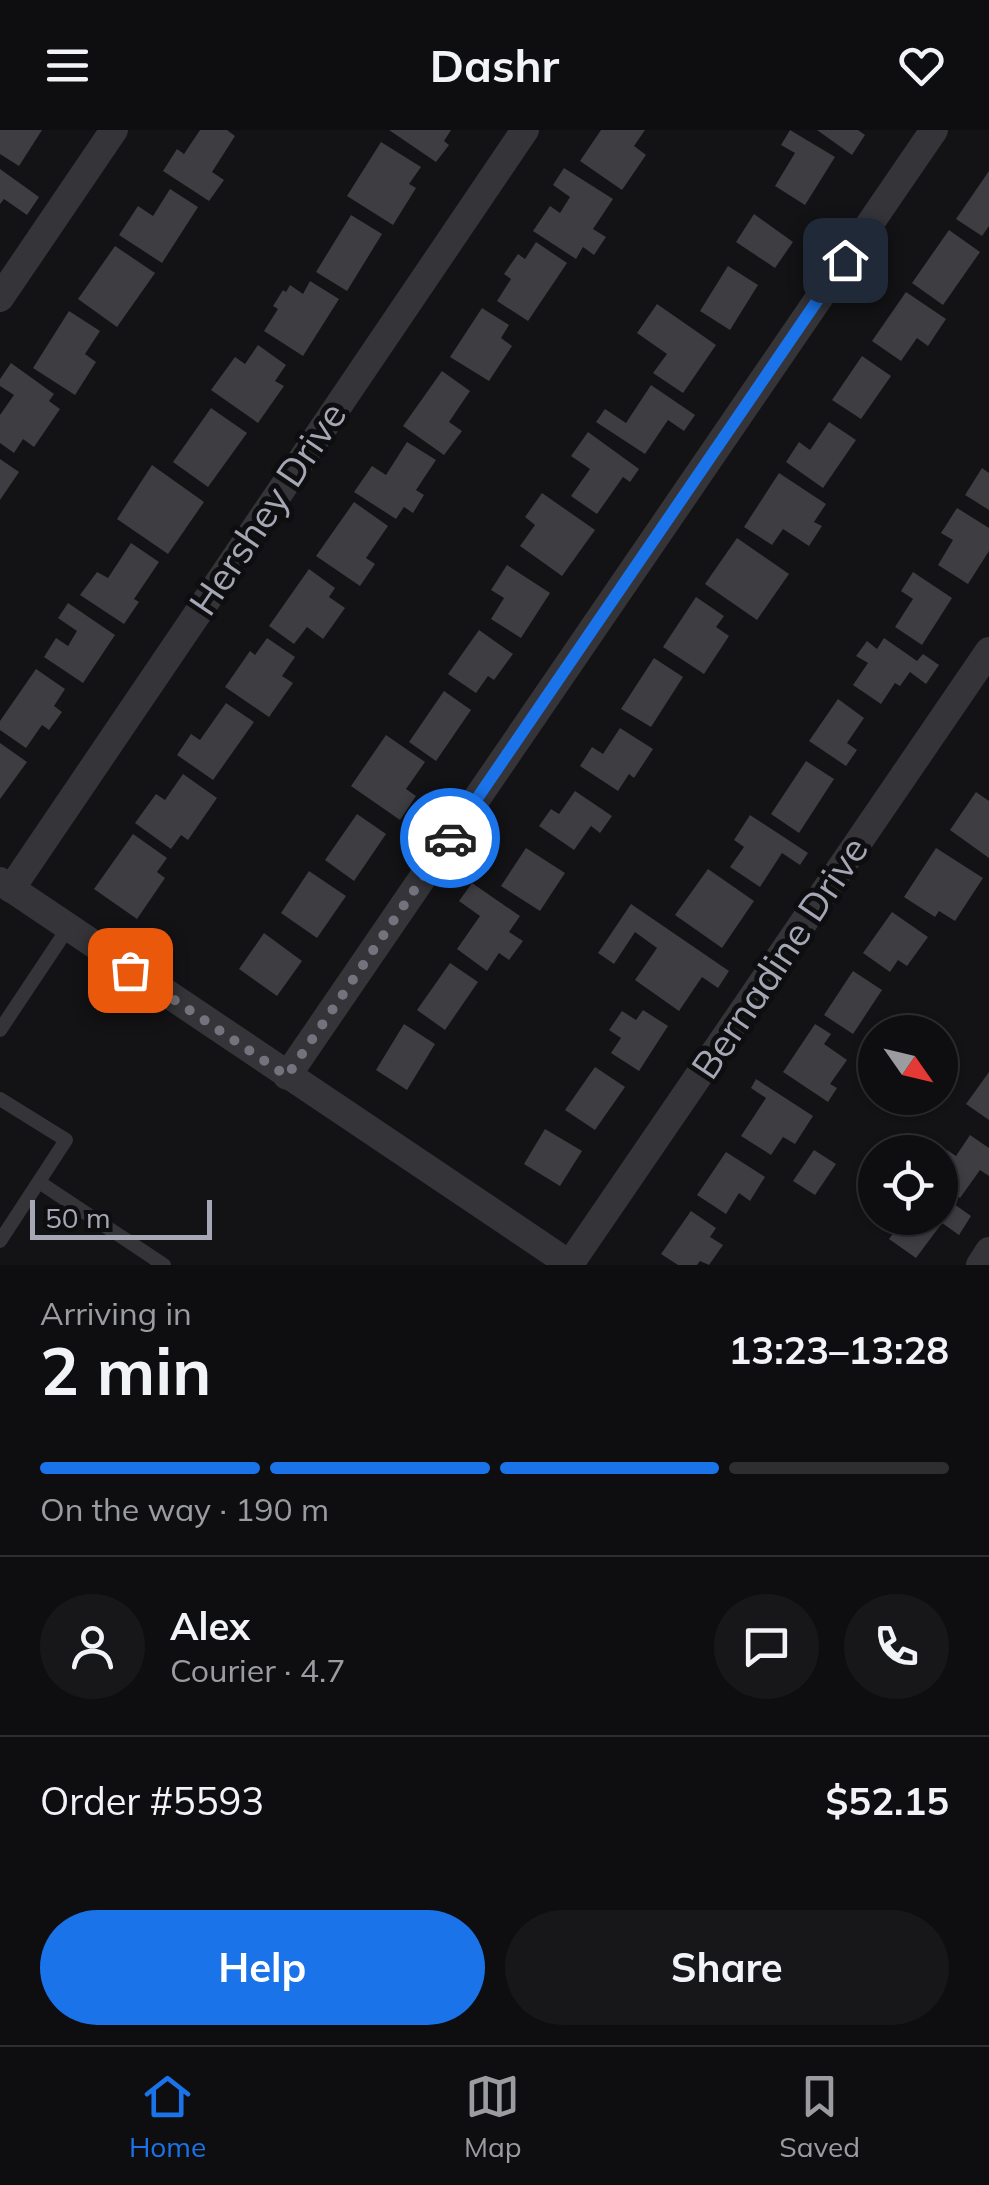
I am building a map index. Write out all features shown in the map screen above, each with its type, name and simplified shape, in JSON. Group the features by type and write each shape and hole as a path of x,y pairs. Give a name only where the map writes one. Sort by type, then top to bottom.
{"street":[{"path":"0,298 114,130"},
{"name":"Hershey Drive","path":"6,885 526,130"},
{"path":"287,1076 934,130"},
{"name":"Bernadine Drive","path":"571,1265 989,650"},
{"path":"6,885 571,1265"},
{"path":"980,1265 989,1251"}],"lane":[{"path":"0,1030 68,928"},
{"path":"0,1099 66,1140 0,1241"},
{"path":"38,1182 164,1265"}],"building":[{"path":"0,130 42,130 19,166 0,154"},
{"path":"200,130 227,130 235,136 212,172 224,180 209,201 163,171 177,149 184,154"},
{"path":"389,130 451,130 444,141 449,145 436,162"},
{"path":"601,130 645,130 634,146 646,155 622,190 580,161"},
{"path":"790,130 835,157 805,205 775,186 795,153 781,145"},
{"path":"817,130 858,130 865,135 852,155"},
{"path":"381,142 421,167 409,184 416,188 393,225 347,196"},
{"path":"564,168 613,199 593,229 606,237 594,255 583,247 576,259 533,231 550,206 560,213 570,197 553,185"},
{"path":"0,169 39,197 27,215 4,199 0,204"},
{"path":"989,171 989,226 982,236 956,219"},
{"path":"170,189 198,207 162,263 119,235 138,206 153,216"},
{"path":"754,214 793,242 775,268 736,242"},
{"path":"351,215 382,234 347,291 316,272"},
{"path":"949,230 980,252 943,305 912,283"},
{"path":"536,242 567,263 528,321 497,301 511,279 504,274 518,254 525,259"},
{"path":"115,246 155,273 117,327 78,299"},
{"path":"728,266 758,285 730,330 700,311"},
{"path":"310,281 339,299 303,356 264,331 278,309 273,306 283,290 286,292 290,285 303,294"},
{"path":"906,292 946,319 928,346 917,338 901,361 872,341"},
{"path":"657,304 716,345 683,393 653,373 667,354 637,333"},
{"path":"482,308 509,325 501,338 512,346 489,381 450,357"},
{"path":"69,311 100,331 85,354 96,362 75,395 33,368"},
{"path":"258,345 286,365 275,381 284,386 258,423 211,390 235,357 245,364"},
{"path":"862,356 891,376 861,419 832,400"},
{"path":"11,363 54,394 49,401 60,409 34,447 23,439 14,453 0,443 0,415 14,395 0,386 0,379"},
{"path":"442,371 470,391 449,422 462,431 444,455 403,426"},
{"path":"651,385 695,415 684,431 668,420 645,454 596,422 605,409 626,423"},
{"path":"211,408 247,433 208,487 173,462"},
{"path":"829,422 856,440 823,488 786,462 799,442 810,450"},
{"path":"588,432 639,469 630,482 623,477 597,514 571,496 590,469 571,456"},
{"path":"407,442 436,460 416,490 424,495 413,513 404,507 396,519 354,492 372,466 386,475"},
{"path":"0,459 19,472 0,500"},
{"path":"152,465 204,502 168,554 117,519"},
{"path":"982,468 989,473 989,510 965,495"},
{"path":"779,473 826,504 814,522 822,526 809,546 783,529 772,545 744,527"},
{"path":"542,493 595,530 562,576 520,546 535,525 525,517"},
{"path":"354,502 388,526 366,558 375,564 360,586 316,556"},
{"path":"957,508 989,528 989,551 968,584 938,565 953,540 941,533"},
{"path":"737,538 789,574 757,620 705,584"},
{"path":"131,543 159,562 134,599 139,602 124,624 80,595 97,572 108,578"},
{"path":"507,565 550,593 521,638 491,619 504,598 491,590"},
{"path":"309,569 335,588 329,597 345,608 323,639 307,627 294,644 269,626"},
{"path":"913,572 952,598 922,645 895,627 913,599 901,591"},
{"path":"696,597 724,616 716,627 729,636 704,674 663,647"},
{"path":"68,603 115,635 83,683 44,657 56,638 68,646 77,631 58,618"},
{"path":"479,630 513,654 494,680 488,676 476,693 448,674"},
{"path":"267,638 295,657 282,676 293,683 269,717 225,687 250,651 255,655"},
{"path":"884,638 917,661 923,654 939,665 926,684 910,672 900,686 895,683 881,704 853,685 868,663 856,656 867,641 877,649"},
{"path":"654,658 683,677 651,727 621,709"},
{"path":"36,669 65,689 54,706 62,712 49,730 42,725 26,748 0,730 0,721"},
{"path":"444,691 471,710 436,761 409,742"},
{"path":"838,699 864,718 847,743 857,750 846,766 809,741"},
{"path":"226,703 254,722 213,780 177,755 191,734 200,740"},
{"path":"620,728 653,749 634,778 629,774 618,791 580,766 592,747 603,754"},
{"path":"386,735 425,762 406,789 416,796 400,820 351,786"},
{"path":"0,743 27,762 0,799"},
{"path":"806,761 834,779 799,833 771,814"},
{"path":"183,774 217,798 188,840 181,835 171,849 135,823 156,794 165,800"},
{"path":"575,791 612,816 600,833 591,826 574,850 539,826 551,809 559,814"},
{"path":"976,792 989,801 989,858 950,830"},
{"path":"357,814 386,834 354,881 325,860"},
{"path":"750,815 808,853 800,865 782,853 760,887 730,867 744,847 734,840"},
{"path":"133,834 167,858 157,872 165,878 137,919 94,889"},
{"path":"526,848 565,873 540,911 501,886"},
{"path":"936,848 983,878 955,921 939,911 935,917 904,897"},
{"path":"708,869 754,901 722,948 675,915"},
{"path":"309,871 346,896 317,938 281,913"},
{"path":"472,883 520,916 509,932 523,941 509,960 499,953 487,971 457,949 480,916 459,901"},
{"path":"631,904 729,971 718,988 702,977 679,1011 635,980 657,948 635,932 614,964 598,953"},
{"path":"892,912 928,937 907,966 898,960 890,972 863,953"},
{"path":"264,933 302,961 277,996 239,969"},
{"path":"450,963 478,982 445,1030 417,1010"},
{"path":"853,971 882,990 866,1015 858,1015 853,1034 824,1015"},
{"path":"643,1010 668,1026 639,1071 611,1053 621,1038 609,1030 622,1011 636,1020"},
{"path":"404,1024 435,1044 407,1090 376,1070"},
{"path":"815,1024 831,1034 824,1044 847,1060 830,1084 837,1088 828,1102 783,1072"},
{"path":"595,1067 625,1087 595,1130 565,1110"},
{"path":"989,1072 989,1120 966,1104"},
{"path":"756,1079 813,1116 795,1144 783,1137 771,1155 741,1136 766,1098 751,1088"},
{"path":"545,1129 582,1151 560,1186 524,1164"},
{"path":"970,1135 989,1148 989,1176 980,1170 960,1198 958,1197 958,1153"},
{"path":"814,1150 836,1164 815,1195 793,1181"},
{"path":"726,1152 765,1177 750,1201 739,1193 726,1214 697,1195"},
{"path":"958,1207 971,1216 958,1234"},
{"path":"691,1211 716,1228 710,1237 723,1245 709,1265 700,1261 697,1265 678,1265 661,1254"},
{"path":"892,1235 933,1235 916,1258 889,1239"}],"way so far":[{"path":"130,970 287,1076 450,838"}],"route":[{"path":"450,838 845,260"}]}
